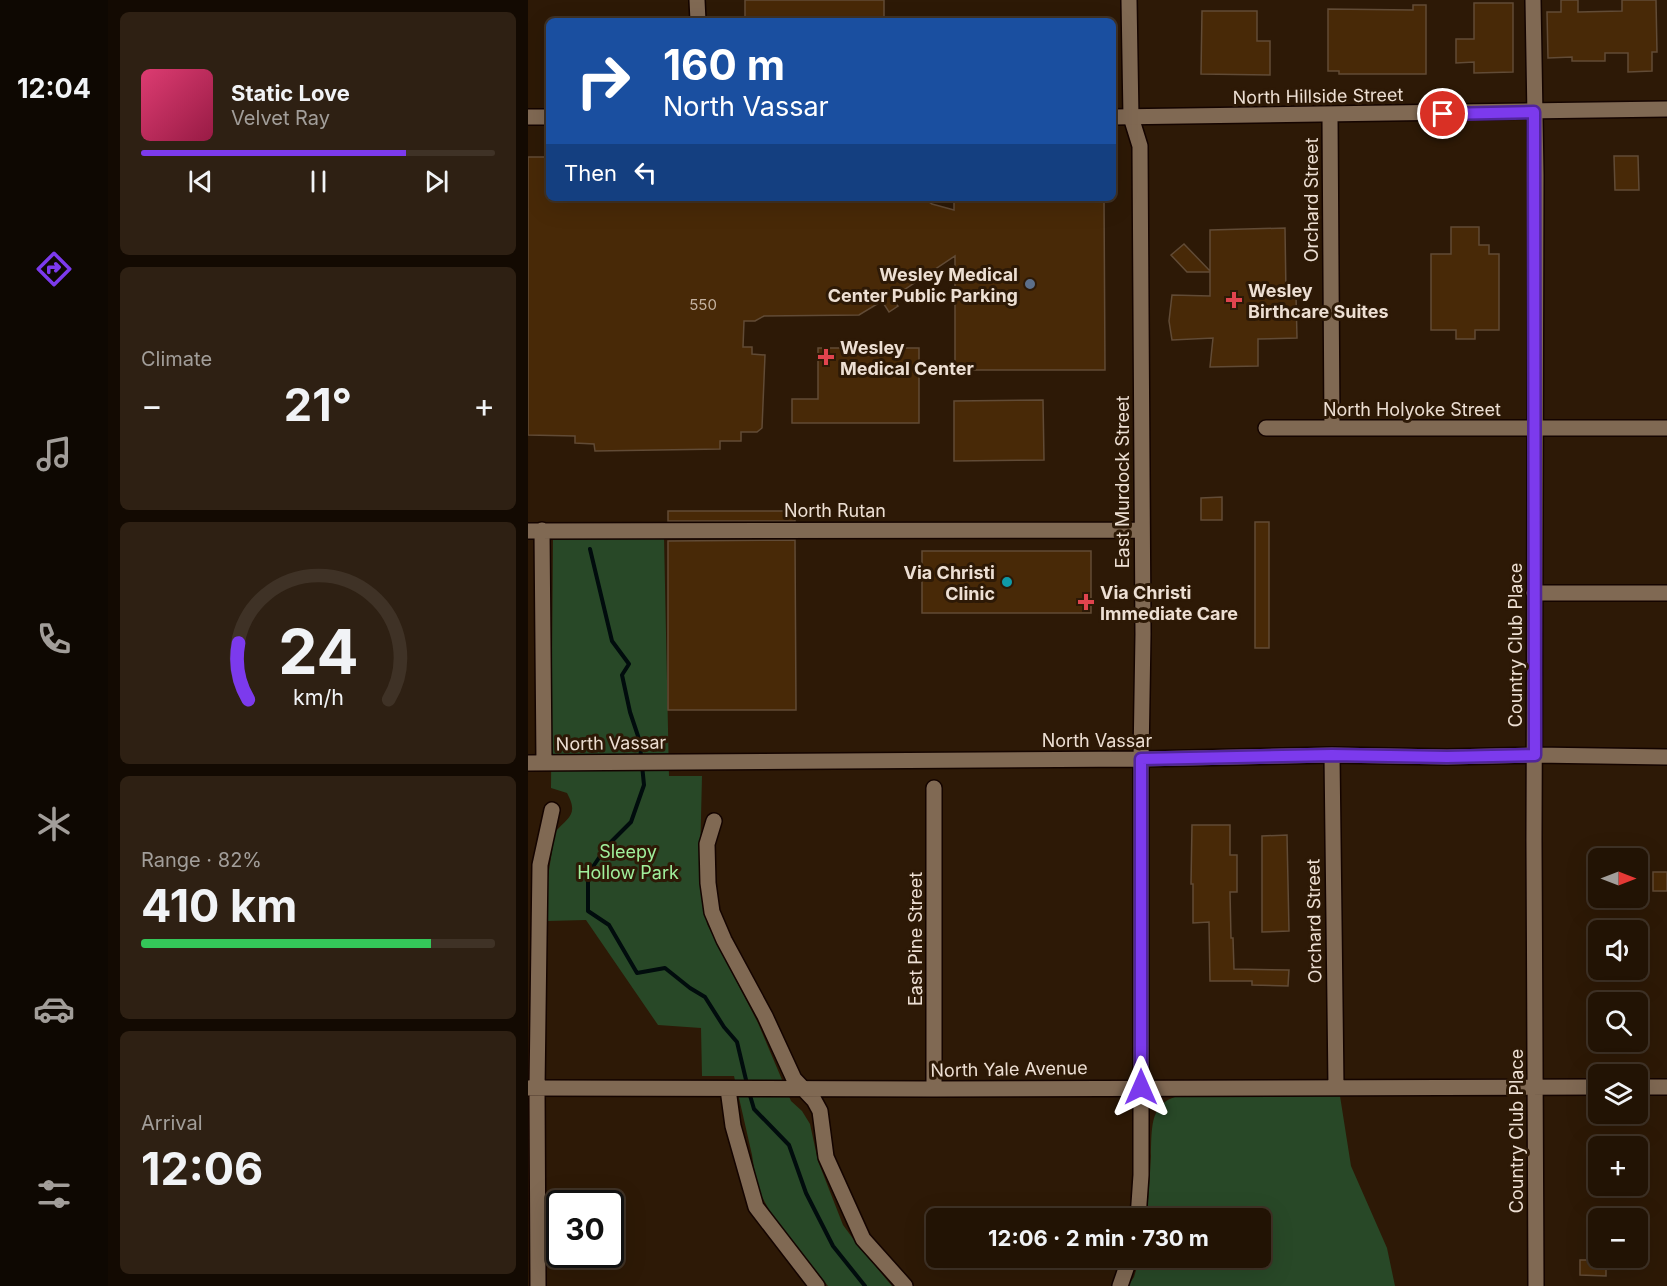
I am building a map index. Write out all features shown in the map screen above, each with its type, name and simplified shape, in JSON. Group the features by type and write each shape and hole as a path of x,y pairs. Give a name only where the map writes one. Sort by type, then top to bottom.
{"street":[{"path":"697,0 698,18"},
{"name":"East Murdock Street","path":"1130,0 1131,117 1140,146 1143,634 1141,1175 1139,1208"},
{"name":"Country Club Place","path":"1533,0 1536,1286"},
{"name":"North Hillside Street","path":"1116,117 1667,109"},
{"name":"Orchard Street","path":"1330,115 1332,428"},
{"path":"528,117 546,117"},
{"name":"North Holyoke Street","path":"1266,428 1667,428"},
{"path":"535,530 544,763"},
{"name":"North Rutan","path":"535,530 1142,530"},
{"path":"1534,593 1667,593"},
{"name":"Orchard Street","path":"1332,755 1336,1087"},
{"name":"North Vassar","path":"528,764 1141,759 1332,755 1667,757"},
{"name":"East Pine Street","path":"934,788 934,1089"},
{"path":"538,1286 532,1088 540,865 552,810"},
{"path":"714,821 707,844 708,883 712,912 794,1079 805,1089 820,1111 826,1157 863,1239 905,1286"},
{"name":"North Yale Avenue","path":"532,1088 1588,1087"},
{"path":"1648,1087 1667,1087"},
{"path":"730,1089 733,1126 756,1207 817,1286"},
{"path":"1120,1286 1126,1268"}],"green space":[{"name":"Sleepy Hollow Park","path":"553,537 664,537 669,776 702,776 700,860 707,924 758,1023 791,1101 802,1111 810,1124 818,1161 843,1225 892,1286 828,1286 777,1224 762,1197 756,1181 734,1076 702,1076 701,1028 658,1025 586,920 547,921 547,883 555,832 568,819 572,811 567,793 551,788"},
{"path":"1195,1093 1340,1096 1351,1166 1387,1248 1395,1286 1128,1286 1137,1268 1271,1268 1271,1208 1148,1208 1153,1121 1162,1105 1169,1099"}],"building":[{"path":"745,0 884,0 884,18 745,18"},
{"path":"1561,0 1578,0 1578,12 1622,11 1622,0 1656,0 1657,52 1652,52 1652,71 1628,72 1628,53 1605,53 1605,61 1572,61 1572,57 1548,58 1547,12 1561,12"},
{"path":"1474,3 1513,3 1513,72 1474,73 1474,62 1456,63 1456,39 1474,39"},
{"path":"1413,5 1426,5 1426,74 1339,74 1339,71 1328,71 1328,9 1413,10"},
{"path":"1202,11 1257,11 1257,41 1270,41 1270,75 1201,74"},
{"path":"1614,156 1638,156 1639,190 1615,190"},
{"name":"Wesley Medical Center","path":"528,157 546,157 546,201 928,201 954,210 954,201 1104,201 1105,370 955,370 955,256 892,298 898,306 889,312 882,301 859,315 764,316 755,321 744,321 743,347 752,347 752,354 765,355 762,428 757,432 741,432 741,441 720,441 720,449 595,451 594,444 575,443 575,436 528,435"},
{"path":"1451,227 1479,227 1479,245 1489,245 1489,254 1499,254 1499,330 1475,330 1475,339 1456,339 1456,330 1431,330 1431,254 1451,254"},
{"name":"Wesley Birthcare Suites","path":"1285,228 1286,295 1296,295 1297,338 1258,339 1258,366 1210,367 1213,338 1172,340 1169,321 1172,295 1210,296 1210,272 1187,272 1171,255 1184,244 1210,271 1210,230"},
{"path":"818,348 919,348 919,423 792,423 792,399 818,399"},
{"path":"1043,400 1044,460 954,461 954,401"},
{"path":"1222,497 1222,520 1201,520 1201,498"},
{"path":"668,511 795,511 795,521 668,521"},
{"path":"1255,522 1269,522 1269,648 1255,648"},
{"path":"795,540 796,710 668,710 668,541"},
{"name":"Via Christi Clinic","path":"922,551 1091,551 1091,613 922,613"},
{"path":"1192,825 1230,825 1230,855 1237,855 1237,892 1230,892 1234,969 1289,970 1288,986 1252,985 1252,981 1210,981 1209,922 1193,923"},
{"path":"1287,835 1289,931 1262,932 1262,836"},
{"path":"1653,872 1667,872 1667,891 1653,891"},
{"path":"1580,1260 1588,1260 1588,1268 1606,1268 1606,1276 1580,1275"}],"waterway":[{"path":"590,549 612,641 629,664 622,675 630,712 640,742 641,758"},
{"path":"642,765 644,785 631,822 607,846 588,874 588,911 609,925 637,973 665,968 705,997 724,1027 737,1042 747,1084"},
{"path":"749,1092 754,1109 789,1145 806,1193 833,1246 865,1286"}],"place":[{"name":"Wesley Medical Center Public Parking","path":"1030,284"},
{"name":"Wesley Birthcare Suites","path":"1234,300"},
{"name":"Wesley Medical Center","path":"826,357"},
{"name":"Via Christi Clinic","path":"1007,582"},
{"name":"Via Christi Immediate Care","path":"1086,602"}],"route":[{"path":"1141,1087 1141,759 1332,755 1447,757 1535,755 1536,175 1534,112 1443,114"}]}
